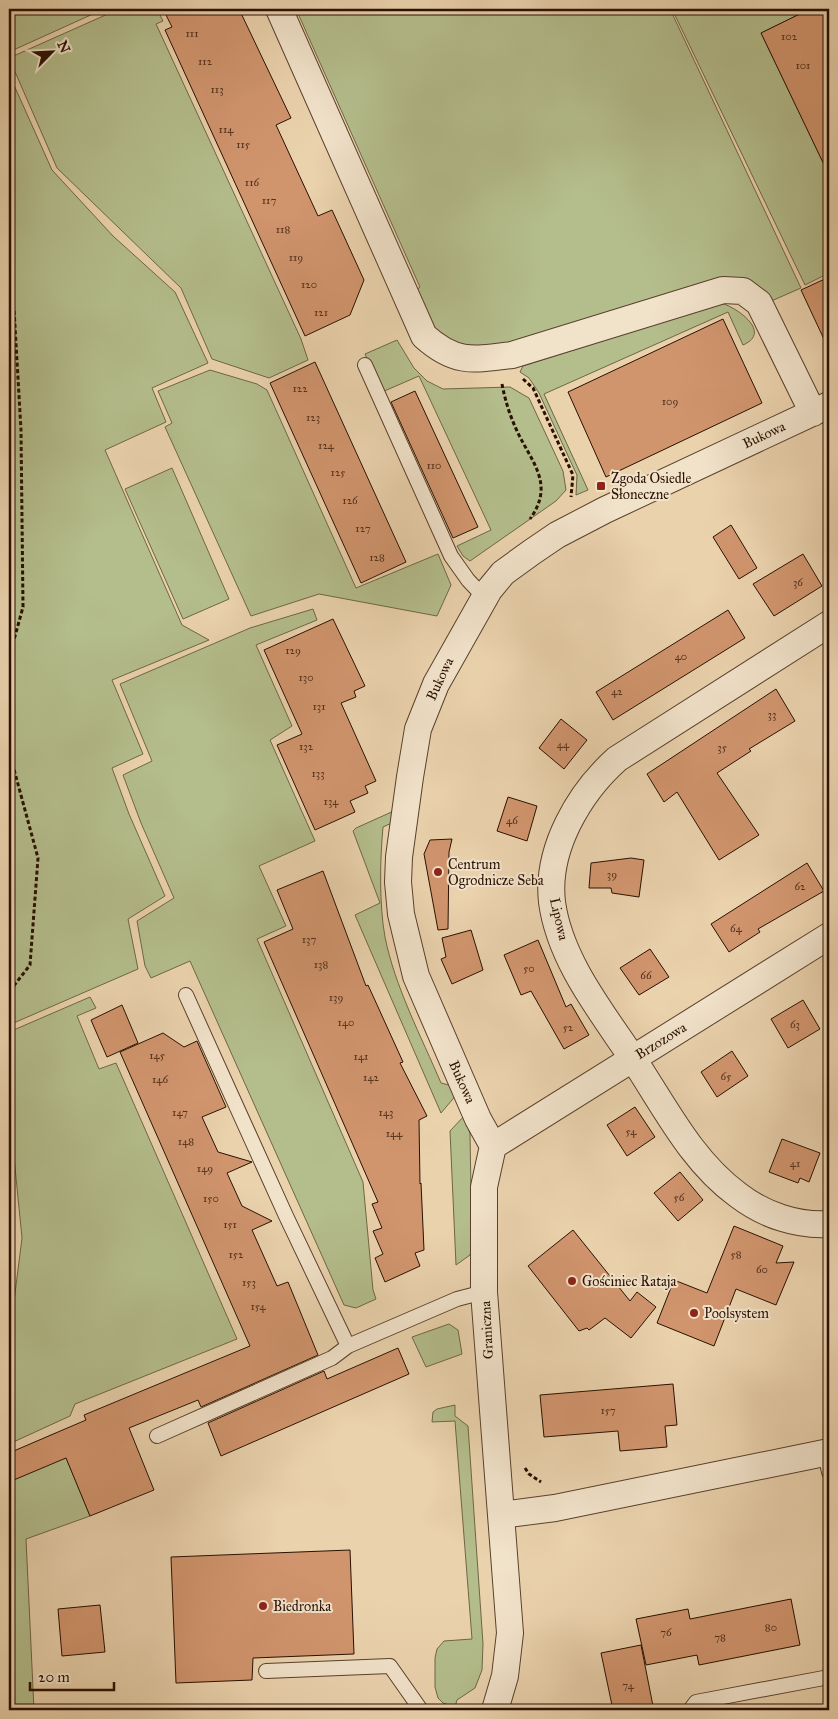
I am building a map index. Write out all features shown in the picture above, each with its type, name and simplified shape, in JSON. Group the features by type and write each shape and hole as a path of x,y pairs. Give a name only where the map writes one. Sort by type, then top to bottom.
{"street":[{"path":"279,9 424,336 440,351 458,358 484,359 512,355 723,290 743,291 759,303 821,409"},
{"name":"Bukowa","path":"493,1146 474,1110 416,976 406,939 398,882 407,795 418,729 436,684 484,597 503,573 524,557 557,535 588,519 821,409"},
{"name":"Lipowa","path":"829,624 617,759 604,770 568,822 554,865 552,882 552,901 558,928 569,955 583,981 692,1150 712,1173 758,1210 804,1223 829,1224"},
{"name":"Brzozowa","path":"493,1146 829,936"},
{"name":"Graniczna","path":"493,1146 484,1187 484,1292 510,1633 505,1676 494,1710"},
{"path":"501,1515 554,1508 828,1459"}],"lane":[{"path":"364,364 451,556 468,580 484,597"},
{"path":"186,995 286,1216 348,1346"},
{"path":"157,1436 332,1358 348,1346 457,1299 484,1292"},
{"path":"266,1672 390,1666 421,1710"},
{"path":"690,1710 696,1702 829,1677"}],"path":[{"path":"9,292 14,309 21,460 23,607 9,658"},
{"path":"501,378 504,400 541,477 542,490 537,505 524,527"},
{"path":"515,378 522,378 533,388 572,475 571,501 588,519"},
{"path":"9,638 13,643"},
{"path":"9,751 38,858 30,966 9,992"},
{"path":"522,1463 529,1474 546,1484"}],"green space":[{"path":"9,9 104,9 9,52"},
{"path":"119,9 157,9 163,21 156,24 301,339 308,360 269,378 212,359 181,288 57,168 9,58"},
{"path":"296,9 670,9 801,288 769,302 759,287 745,282 511,348 444,345 411,295 420,287"},
{"path":"672,9 810,9 761,33 829,175 829,273 805,285"},
{"path":"9,74 52,170 113,236 175,292 208,363 152,388 166,422 105,450 182,625 209,640 112,680 143,754 112,768 129,814 165,896 128,919 138,969 9,1025"},
{"path":"721,303 735,309 749,321 753,327 754,334 751,340 743,345 728,312 544,394 588,490 576,495 577,475 539,393 529,378 520,372 523,366"},
{"path":"397,340 414,368 427,381 443,389 510,387 529,398 563,471 566,490 556,501 470,561 463,556 457,546 491,530 419,376 382,392 365,354"},
{"path":"210,370 257,384 267,390 356,588 438,554 451,585 437,616 319,594 251,616 165,427 172,423 158,391"},
{"path":"172,468 229,599 183,619 125,489"},
{"path":"313,609 317,620 256,645 292,726 270,740 315,841 259,866 286,926 257,939 363,1182 373,1290 376,1299 356,1308 344,1305 190,961 151,978 145,966 137,921 174,898 141,823 123,775 152,761 120,684 250,628"},
{"path":"396,810 394,822 383,827 381,882 383,924 389,956 417,1029 441,1083 453,1086 457,1094 441,1113 355,915 380,903 353,831"},
{"path":"90,997 96,1008 77,1016 99,1069 116,1063 237,1339 75,1404 70,1416 9,1444 9,1341 22,1238 9,1107 9,1032"},
{"path":"465,1115 470,1134 472,1249 470,1255 456,1265 450,1131"},
{"path":"9,1190 13,1234 9,1273"},
{"path":"449,1324 458,1330 462,1354 426,1367 412,1337"},
{"path":"455,1405 455,1416 468,1426 483,1644 482,1670 475,1688 457,1700 455,1707 443,1703 438,1698 435,1687 435,1658 437,1649 444,1641 472,1639 455,1421 432,1422 433,1412 437,1409"},
{"path":"56,1433 90,1516 26,1539 34,1710 9,1710 9,1454"}],"building":[{"path":"163,9 239,9 291,118 276,125 318,216 332,210 364,280 350,315 305,336 165,30 172,27"},
{"path":"810,9 829,9 829,175 761,33"},
{"path":"829,277 829,350 801,290"},
{"path":"723,319 762,403 606,477 568,392"},
{"path":"315,362 406,562 361,583 270,383"},
{"path":"415,391 478,527 453,538 391,402"},
{"path":"731,525 757,568 739,579 713,537"},
{"path":"803,554 822,586 774,616 753,584"},
{"path":"728,610 745,638 613,720 596,692"},
{"path":"333,619 365,686 354,691 356,697 341,703 376,781 365,786 368,793 350,801 355,812 315,830 277,745 302,734 264,650"},
{"path":"776,689 795,721 749,749 751,751 717,773 759,835 719,860 677,792 664,802 647,774"},
{"path":"561,719 587,740 564,769 539,748"},
{"path":"508,797 537,806 527,841 497,831"},
{"name":"Centrum Ogrodnicze Seba","path":"452,839 449,852 448,929 438,930 424,854 430,840"},
{"path":"631,858 644,860 639,897 612,893 611,888 589,888 591,863"},
{"path":"807,863 824,891 758,929 760,932 729,952 711,924"},
{"path":"323,871 366,986 368,985 403,1062 400,1063 427,1116 419,1120 424,1250 415,1253 420,1266 385,1282 375,1258 383,1254 373,1231 382,1228 372,1204 378,1202 264,942 293,929 277,890"},
{"path":"471,930 483,970 452,984 441,959 446,957 442,938"},
{"path":"538,940 566,1007 571,1004 589,1035 564,1049 531,991 521,995 504,955"},
{"path":"650,949 669,977 639,995 620,968"},
{"path":"803,1000 820,1029 788,1048 771,1019"},
{"path":"122,1005 138,1043 107,1057 91,1020"},
{"path":"163,1033 184,1047 197,1041 226,1107 202,1117 218,1152 252,1162 227,1173 242,1206 272,1221 252,1230 277,1286 288,1282 318,1355 201,1407 198,1400 129,1428 154,1490 90,1516 66,1458 9,1482 9,1453 86,1420 84,1415 250,1346 120,1052"},
{"path":"732,1051 748,1076 717,1097 701,1072"},
{"path":"635,1107 655,1137 627,1156 607,1125"},
{"path":"782,1139 820,1153 809,1182 800,1178 798,1183 769,1172"},
{"path":"680,1172 703,1200 678,1221 654,1193"},
{"path":"734,1226 783,1246 776,1263 794,1262 776,1305 736,1289 714,1346 657,1323 674,1280 707,1293"},
{"path":"573,1230 630,1301 637,1292 656,1307 631,1338 605,1318 589,1330 587,1328 579,1331 528,1266"},
{"path":"398,1348 409,1374 221,1456 208,1423 324,1371 327,1379"},
{"path":"673,1384 677,1425 665,1426 667,1447 620,1451 618,1431 544,1437 540,1395"},
{"name":"Biedronka","path":"350,1550 354,1654 253,1658 252,1680 176,1683 171,1557"},
{"path":"791,1599 800,1645 699,1665 697,1655 646,1665 636,1619 688,1609 690,1619"},
{"path":"100,1605 105,1652 62,1656 58,1609"},
{"path":"641,1645 653,1706 630,1710 613,1710 601,1653"}],"place":[{"name":"Zgoda Osiedle Słoneczne","path":"601,486"},
{"name":"Centrum Ogrodnicze Seba","path":"438,872"},
{"name":"Gościniec Rataja","path":"572,1281"},
{"name":"Poolsystem","path":"694,1313"},
{"name":"Biedronka","path":"263,1606"}]}
